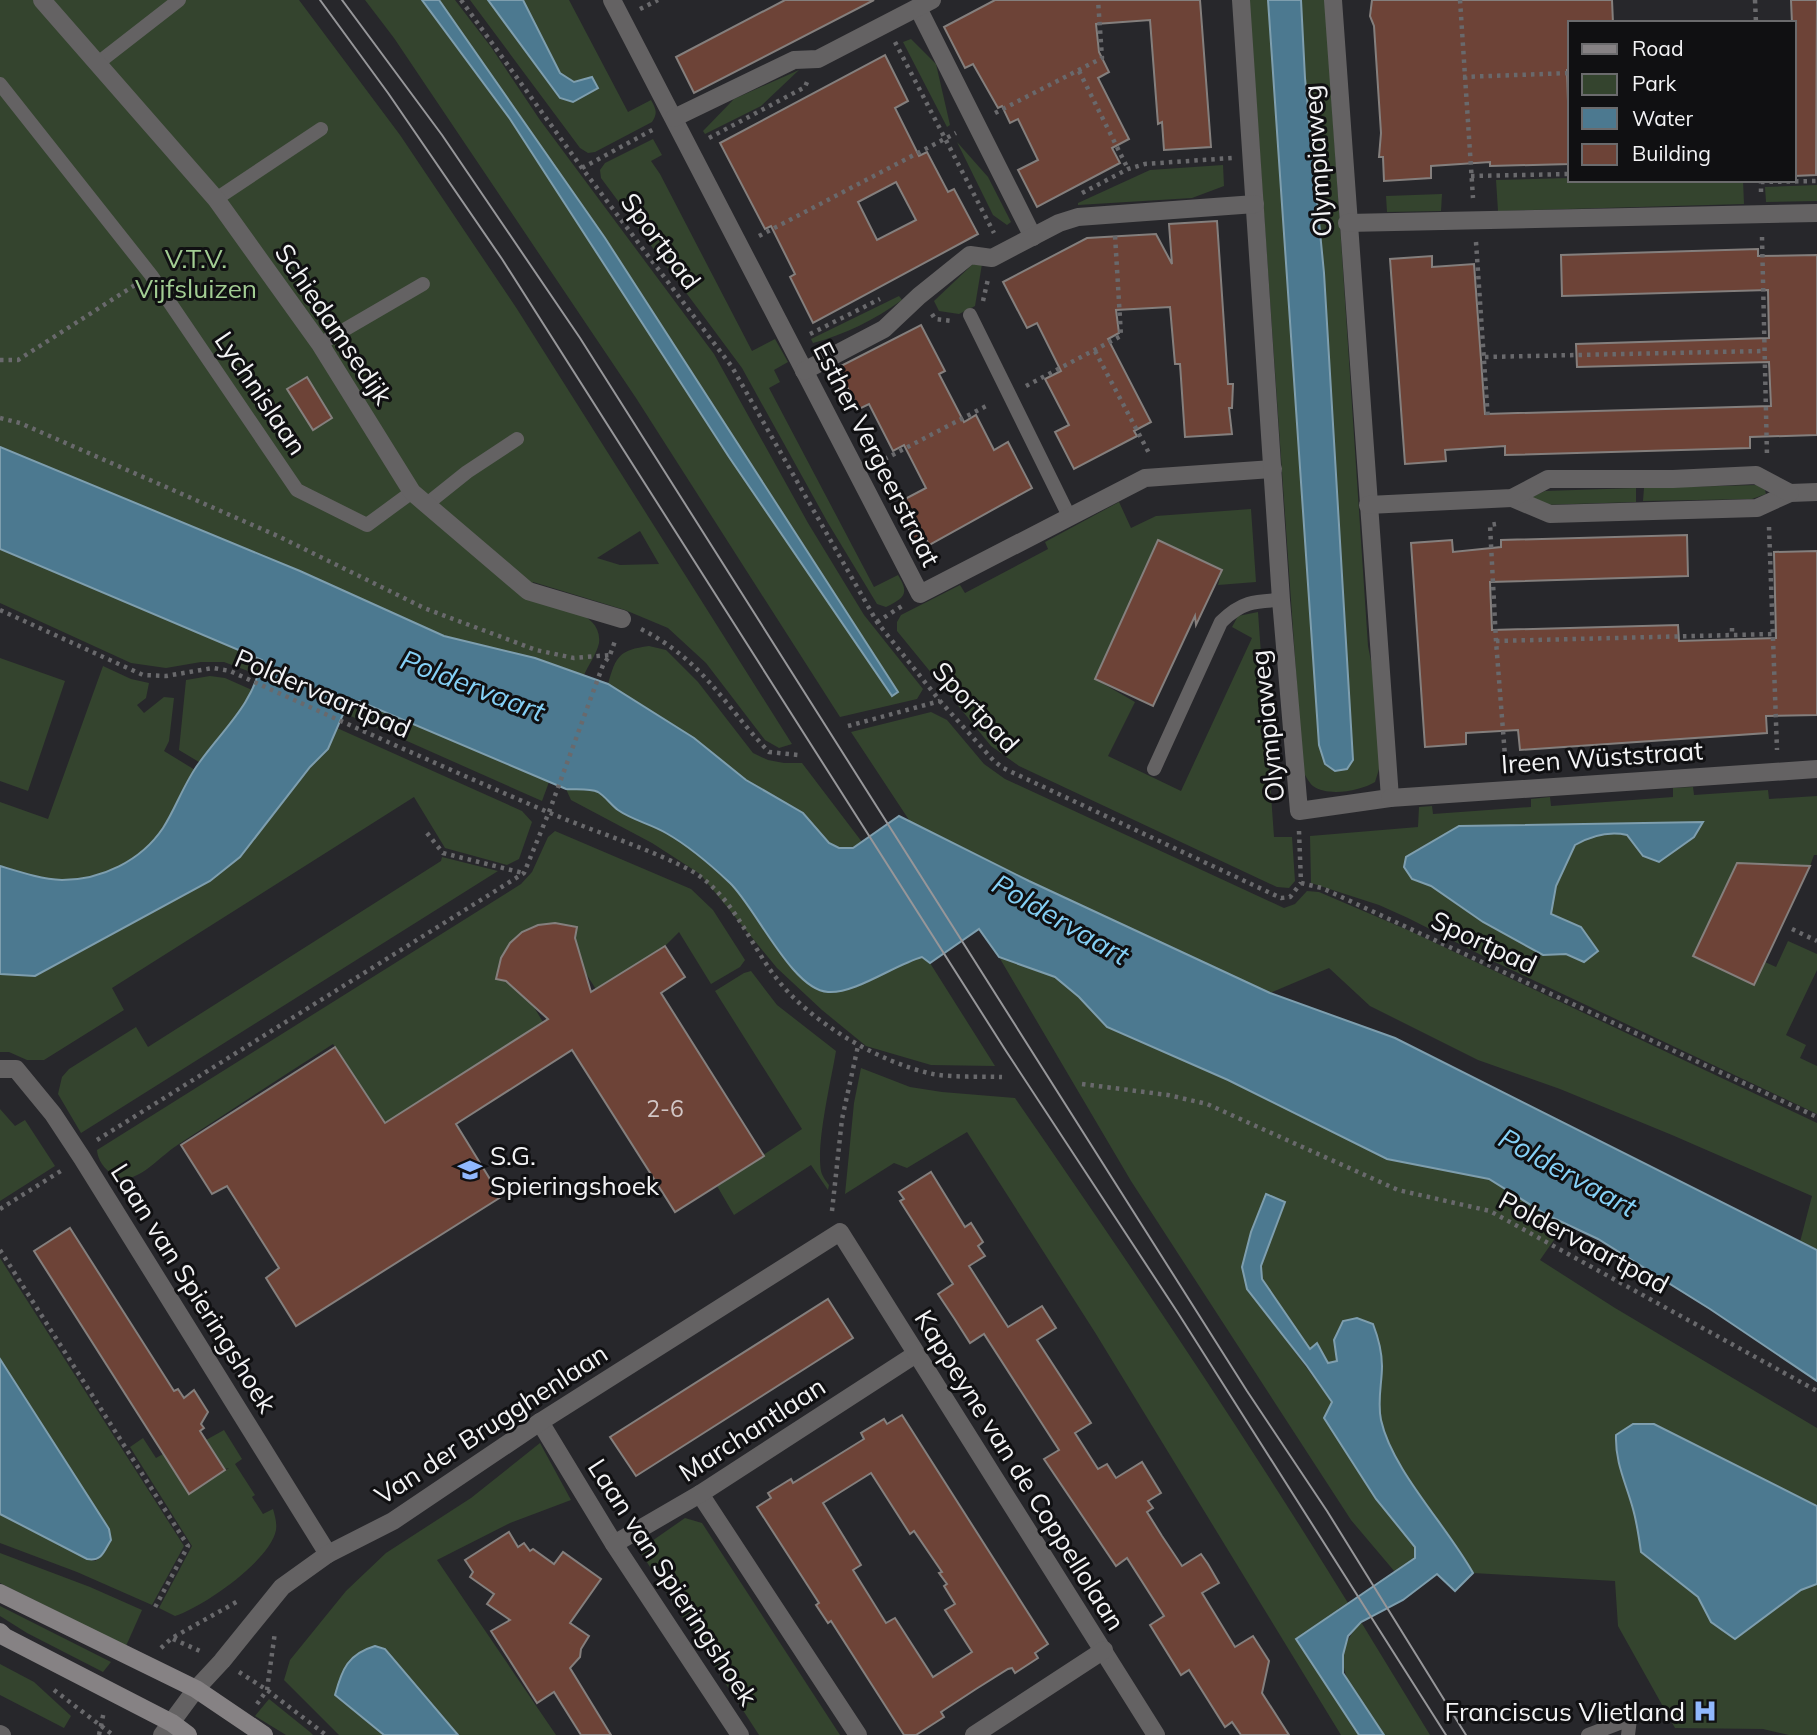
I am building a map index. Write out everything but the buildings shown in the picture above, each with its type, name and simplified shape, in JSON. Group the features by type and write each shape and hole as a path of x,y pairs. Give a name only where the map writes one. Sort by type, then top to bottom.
{"main road":[{"path":"0,1592 196,1689 264,1735"},
{"path":"0,1632 5,1637 118,1694 167,1729 188,1735"}],"street":[{"name":"Schiedamsedijk","path":"42,0 216,199 320,344 412,492 528,591 622,620"},
{"name":"Esther Vergeerstraat","path":"612,0 920,594 1145,478 1273,469"},
{"name":"Olympiaweg","path":"1241,0 1281,600 1298,811 1390,798 1333,0"},
{"path":"674,118 794,60 818,59 887,26 925,4 976,122 1033,237"},
{"path":"804,371 884,329 919,296 971,256 992,258 1059,223 1078,217 1255,204"},
{"path":"1347,223 1817,213"},
{"path":"1368,505 1512,498 1548,479 1673,479 1756,475 1790,493"},
{"path":"1512,498 1550,514 1757,508 1790,493 1817,492"},
{"name":"Ireen Wüststraat","path":"1390,798 1817,769"},
{"name":"Laan van Spieringshoek","path":"0,1069 16,1069 53,1114 328,1554"},
{"name":"Kappeyne van de Coppellolaan","path":"840,1232 1156,1735"},
{"name":"Van der Brugghenlaan","path":"167,1729 196,1689 282,1587 328,1554 393,1521 540,1422 840,1232"},
{"name":"Marchantlaan","path":"614,1544 700,1494 916,1354"},
{"name":"Laan van Spieringshoek","path":"540,1422 614,1544 740,1735"},
{"path":"700,1494 858,1735"},
{"path":"974,1735 1104,1650"}],"lane":[{"path":"98,63 179,0"},
{"name":"Lychnislaan","path":"0,84 151,275 297,490 367,525 412,492"},
{"path":"216,199 321,128"},
{"path":"320,344 423,285"},
{"path":"970,315 1069,516"},
{"path":"427,504 467,472 517,439"},
{"path":"1154,769 1221,622 1237,607 1261,600 1281,600"},
{"path":"1588,1735 1630,1719 1628,1735"}],"path":[{"name":"Sportpad","path":"461,0 582,168 732,367 877,622 940,701 1003,768 1280,898 1290,897 1301,883 1322,888 1817,1117"},
{"path":"740,246 1102,58 1098,0"},
{"path":"1755,0 1756,21"},
{"path":"887,26 1003,251"},
{"path":"690,148 805,87 818,59"},
{"path":"1079,71 1128,169"},
{"path":"1463,76 1568,73"},
{"path":"582,168 674,118"},
{"path":"1059,223 1074,197 1128,169 1145,164 1251,157"},
{"path":"1471,176 1568,174"},
{"path":"1796,181 1817,181"},
{"path":"857,474 1121,336 1114,214"},
{"path":"0,360 18,360 151,275"},
{"path":"1526,349 1526,356"},
{"path":"1095,351 1162,476"},
{"path":"1485,357 1763,351"},
{"path":"0,418 20,423 280,537 424,608 536,650 573,658 610,655"},
{"path":"1508,790 1490,525 1502,522 1512,498"},
{"name":"Poldervaartpad","path":"0,611 143,675 166,676 213,668 230,671 549,812 688,870 710,884 728,904 778,981 809,1010 858,1046 894,1062 935,1074 1002,1077"},
{"path":"622,620 666,641 700,670 769,752 798,755"},
{"path":"1732,628 1732,635"},
{"path":"1496,641 1773,634"},
{"path":"0,1209 80,1155 524,873 603,665"},
{"path":"848,726 940,701"},
{"path":"1298,811 1301,883"},
{"path":"427,833 443,853 524,873"},
{"path":"1792,929 1817,941"},
{"path":"840,1232 832,1214 842,1119 858,1046"},
{"name":"Poldervaartpad","path":"1082,1084 1168,1095 1207,1104 1398,1191 1490,1211 1817,1391"},
{"path":"0,1250 188,1546 153,1611"},
{"path":"143,1663 172,1638 249,1595 282,1587"},
{"path":"244,1722 267,1690 276,1626"},
{"path":"172,1638 222,1661 267,1690 326,1735"},
{"path":"50,1686 113,1735"},
{"path":"99,1735 102,1714 118,1694"}],"green space":[{"name":"V.T.V. Vijfsluizen","path":"0,0 299,0 400,135 517,309 792,744 779,748 765,740 706,663 668,628 625,610 533,582 534,601 576,612 594,624 599,643 584,675 535,658 444,636 300,571 0,447","holes":["640,531 659,564 620,565 597,558"]},
{"path":"365,0 422,0 510,119 729,457 892,696 897,691 605,238 439,0 455,0 491,47 540,120 714,354 808,523 864,615 923,689 917,699 840,717 636,398 394,38"},
{"path":"470,0 488,0 560,98 580,82 574,82 560,73 523,0 569,0 628,112 651,100 656,111 652,122 595,152 588,153 580,148"},
{"path":"1249,0 1268,0 1319,745 1325,764 1347,769 1353,760 1324,273 1305,78 1301,0 1325,0 1368,646 1380,766 1375,782 1344,792 1319,789 1312,785 1303,772"},
{"path":"911,39 936,64 950,125 947,127 903,42"},
{"path":"799,70 761,106 705,134 703,131 734,99"},
{"path":"653,139 662,155 651,161 752,351 775,339 788,362 774,370 780,382 769,388 874,587 898,575 902,581 903,595 886,607 877,604 828,523 742,368 601,178 600,170 605,163"},
{"path":"957,142 988,177 1011,222 1007,225 993,215"},
{"path":"1223,165 1224,186 1192,198 1078,205 1150,170"},
{"path":"1568,178 1568,182 1743,182 1744,204 1498,211 1496,180"},
{"path":"1817,185 1817,201 1766,202 1765,187"},
{"path":"1442,194 1441,211 1387,212 1386,196"},
{"path":"974,263 982,264 975,306 959,314 939,311 934,301"},
{"path":"899,296 902,300 870,320 813,343 811,339"},
{"path":"1757,485 1765,490 1766,494 1752,499 1643,501 1644,488"},
{"path":"1636,488 1636,502 1542,505 1532,497 1545,491"},
{"path":"1119,502 1131,528 1156,516 1251,509 1256,582 1218,585 1222,569 1158,541 1095,679 1135,702 1108,756 1181,791 1252,638 1232,627 1238,616 1258,612 1274,837 1292,837 1295,881 1289,888 1277,887 1019,766 991,746 897,631 897,622 901,615 960,585 965,593 1048,549 1045,542"},
{"path":"0,549 262,659 259,675 224,662 201,662 166,668 131,663 0,603"},
{"path":"649,646 666,650 698,682 753,753 768,760 802,763 862,842 852,848 840,848 829,843 803,813 746,780 694,738 608,684 620,656 625,652"},
{"path":"0,658 65,681 28,791 0,781"},
{"path":"103,666 131,679 149,683 146,698 137,705 144,713 164,697 174,698 169,741 164,751 195,770 175,809 161,831 138,854 95,875 47,878 0,866 0,802 48,819"},
{"path":"210,676 225,678 252,690 237,718 199,762 179,750 186,680"},
{"path":"359,701 549,782 542,801 344,713 347,705"},
{"path":"931,712 947,720 984,764 1005,779 1284,908 1295,904 1307,891 1319,892 1410,931 1817,1123 1817,1250 1800,1242 1812,1196 1560,1089 1478,1060 1370,1006 1329,968 1270,993 911,823 851,732"},
{"path":"337,728 522,811 532,822 519,859 507,865 445,848 414,797 112,988 124,1010 44,1060 27,1060 9,1052 0,1052 0,974 36,976 210,881 240,857 310,767 328,749"},
{"path":"1693,787 1694,795 1768,790 1769,799 1817,796 1817,855 1814,855 1810,866 1737,863 1693,956 1754,985 1765,962 1776,967 1788,941 1817,954 1817,970 1786,1035 1806,1045 1800,1058 1817,1066 1817,1114 1408,918 1379,905 1311,883 1310,836 1418,827 1419,807 1432,806 1433,814 1531,807 1531,799 1550,797 1551,806 1673,797 1673,788","holes":["1459,826 1701,828 1643,856 1627,835 1600,835 1575,845 1556,886 1551,914 1581,927 1598,951 1584,962 1566,954 1543,955 1483,922 1431,886 1412,879 1406,857"]},
{"path":"566,789 597,791 618,810 666,833 693,851 731,884 761,922 785,960 810,986 847,990 903,963 922,957 930,963 995,1066 931,1065 866,1046 777,968 700,874 652,843 571,800"},
{"path":"555,831 691,889 713,910 745,960 740,967 711,984 679,932 665,946 596,989 576,951 576,927 546,924 533,927 522,932 506,949 496,978 504,979 529,999 543,1022 370,1133 366,1094 333,1044 179,1144 140,1174 122,1178 105,1168 97,1150 521,884 532,872 548,837"},
{"path":"442,857 498,871 81,1133 58,1094 62,1077 69,1069 136,1027 148,1047 441,861"},
{"path":"999,957 1055,977 1079,997 1228,1080 1387,1159 1489,1179 1565,1224 1540,1260 1615,1308 1817,1428 1817,1735 1789,1735 1763,1729 1675,1728 1618,1626 1615,1581 1473,1573 1408,1478 1387,1438 1379,1406 1382,1365 1334,1340 1337,1361 1327,1364 1318,1344 1310,1349 1262,1279 1260,1266 1278,1222 1242,1267 1292,1348 1332,1402 1324,1418 1376,1499 1416,1547 1415,1558 1395,1572 1351,1520 1131,1181"},
{"path":"751,971 777,1005 836,1051 820,1159 823,1177 829,1185 828,1190 811,1165 734,1215 717,1186 802,1129 715,991"},
{"path":"861,1068 910,1087 1015,1098 1185,1348 1348,1603 1338,1609 1332,1695 1359,1735 1341,1735 1096,1334 967,1132 907,1168 894,1163 845,1194 854,1103"},
{"path":"0,1109 15,1126 25,1120 55,1166 0,1201"},
{"path":"0,1258 184,1546 152,1605 77,1572 0,1543 0,1514 95,1561 100,1558 109,1529 0,1359"},
{"path":"224,1430 242,1459 235,1464 255,1495 252,1497 263,1514 273,1509 276,1530 262,1555 234,1581 202,1603 175,1616 159,1608 192,1546 130,1447 143,1438 156,1458 163,1454 189,1494 229,1468 225,1469 206,1440"},
{"path":"540,1443 571,1500 510,1523 437,1560 556,1735 458,1735 385,1649 367,1719 384,1735 339,1735 284,1680 290,1660 346,1591 386,1553 471,1498"},
{"path":"685,1518 702,1523 840,1735 759,1735 639,1550"},
{"path":"0,1553 142,1610 126,1646 0,1583"},
{"path":"0,1606 111,1662 103,1672 0,1616"},
{"path":"1361,1622 1430,1735 1384,1735 1355,1693 1344,1666 1344,1652 1349,1638"},
{"path":"0,1664 34,1682 71,1716 64,1728 0,1695"},
{"path":"269,1699 313,1735 286,1735 255,1716"}],"water":[{"path":"422,0 439,0 605,238 898,692 892,696 729,457 510,119"},
{"path":"488,0 523,0 560,73 574,82 592,77 598,88 573,102 560,98"},
{"path":"1268,0 1301,0 1305,78 1324,273 1353,760 1347,769 1335,771 1325,764 1319,745"},
{"name":"Poldervaart","path":"0,447 300,571 444,636 535,658 608,684 694,738 746,780 803,813 829,843 839,848 853,848 899,816 1029,881 1270,993 1395,1038 1817,1250 1817,1381 1710,1309 1598,1239 1547,1215 1489,1179 1387,1159 1228,1080 1107,1027 1079,997 1055,977 999,957 979,929 930,963 922,957 862,984 839,991 828,992 815,988 801,978 788,963 730,883 675,838 623,813 598,792 566,789 359,701 347,705 328,749 310,767 240,857 210,881 35,976 0,974 0,866 62,880 91,877 132,859 154,840 163,828 194,771 245,703 258,676 262,660 0,549"},
{"path":"1703,822 1694,837 1659,862 1643,856 1627,835 1600,835 1575,845 1556,886 1551,914 1581,927 1598,951 1584,962 1566,954 1543,955 1483,922 1431,886 1412,879 1404,867 1406,857 1459,826"},
{"path":"1266,1194 1285,1202 1261,1266 1262,1279 1310,1349 1317,1343 1328,1363 1337,1361 1334,1340 1343,1321 1357,1318 1373,1324 1381,1355 1380,1413 1387,1439 1408,1478 1473,1573 1455,1591 1437,1574 1403,1600 1361,1622 1348,1636 1343,1655 1343,1673 1384,1735 1359,1735 1296,1639 1415,1558 1415,1547 1376,1499 1324,1418 1332,1402 1247,1289 1242,1267 1251,1232"},
{"path":"0,1359 109,1529 111,1540 102,1555 96,1559 87,1559 0,1514"},
{"path":"1633,1424 1654,1424 1817,1506 1817,1584 1801,1590 1735,1639 1711,1622 1698,1597 1641,1552 1616,1445 1616,1435"},
{"path":"375,1646 385,1649 458,1735 384,1735 335,1695 340,1678 352,1658"}],"tram line":[{"path":"320,0 388,93 502,259 1006,1051 1178,1313 1446,1735"},
{"path":"342,0 442,135 580,338 1247,1391 1327,1511 1466,1735"}],"place":[{"name":"S.G. Spieringshoek","path":"470,1170"},
{"name":"Franciscus Vlietland","path":"1705,1711"}]}
